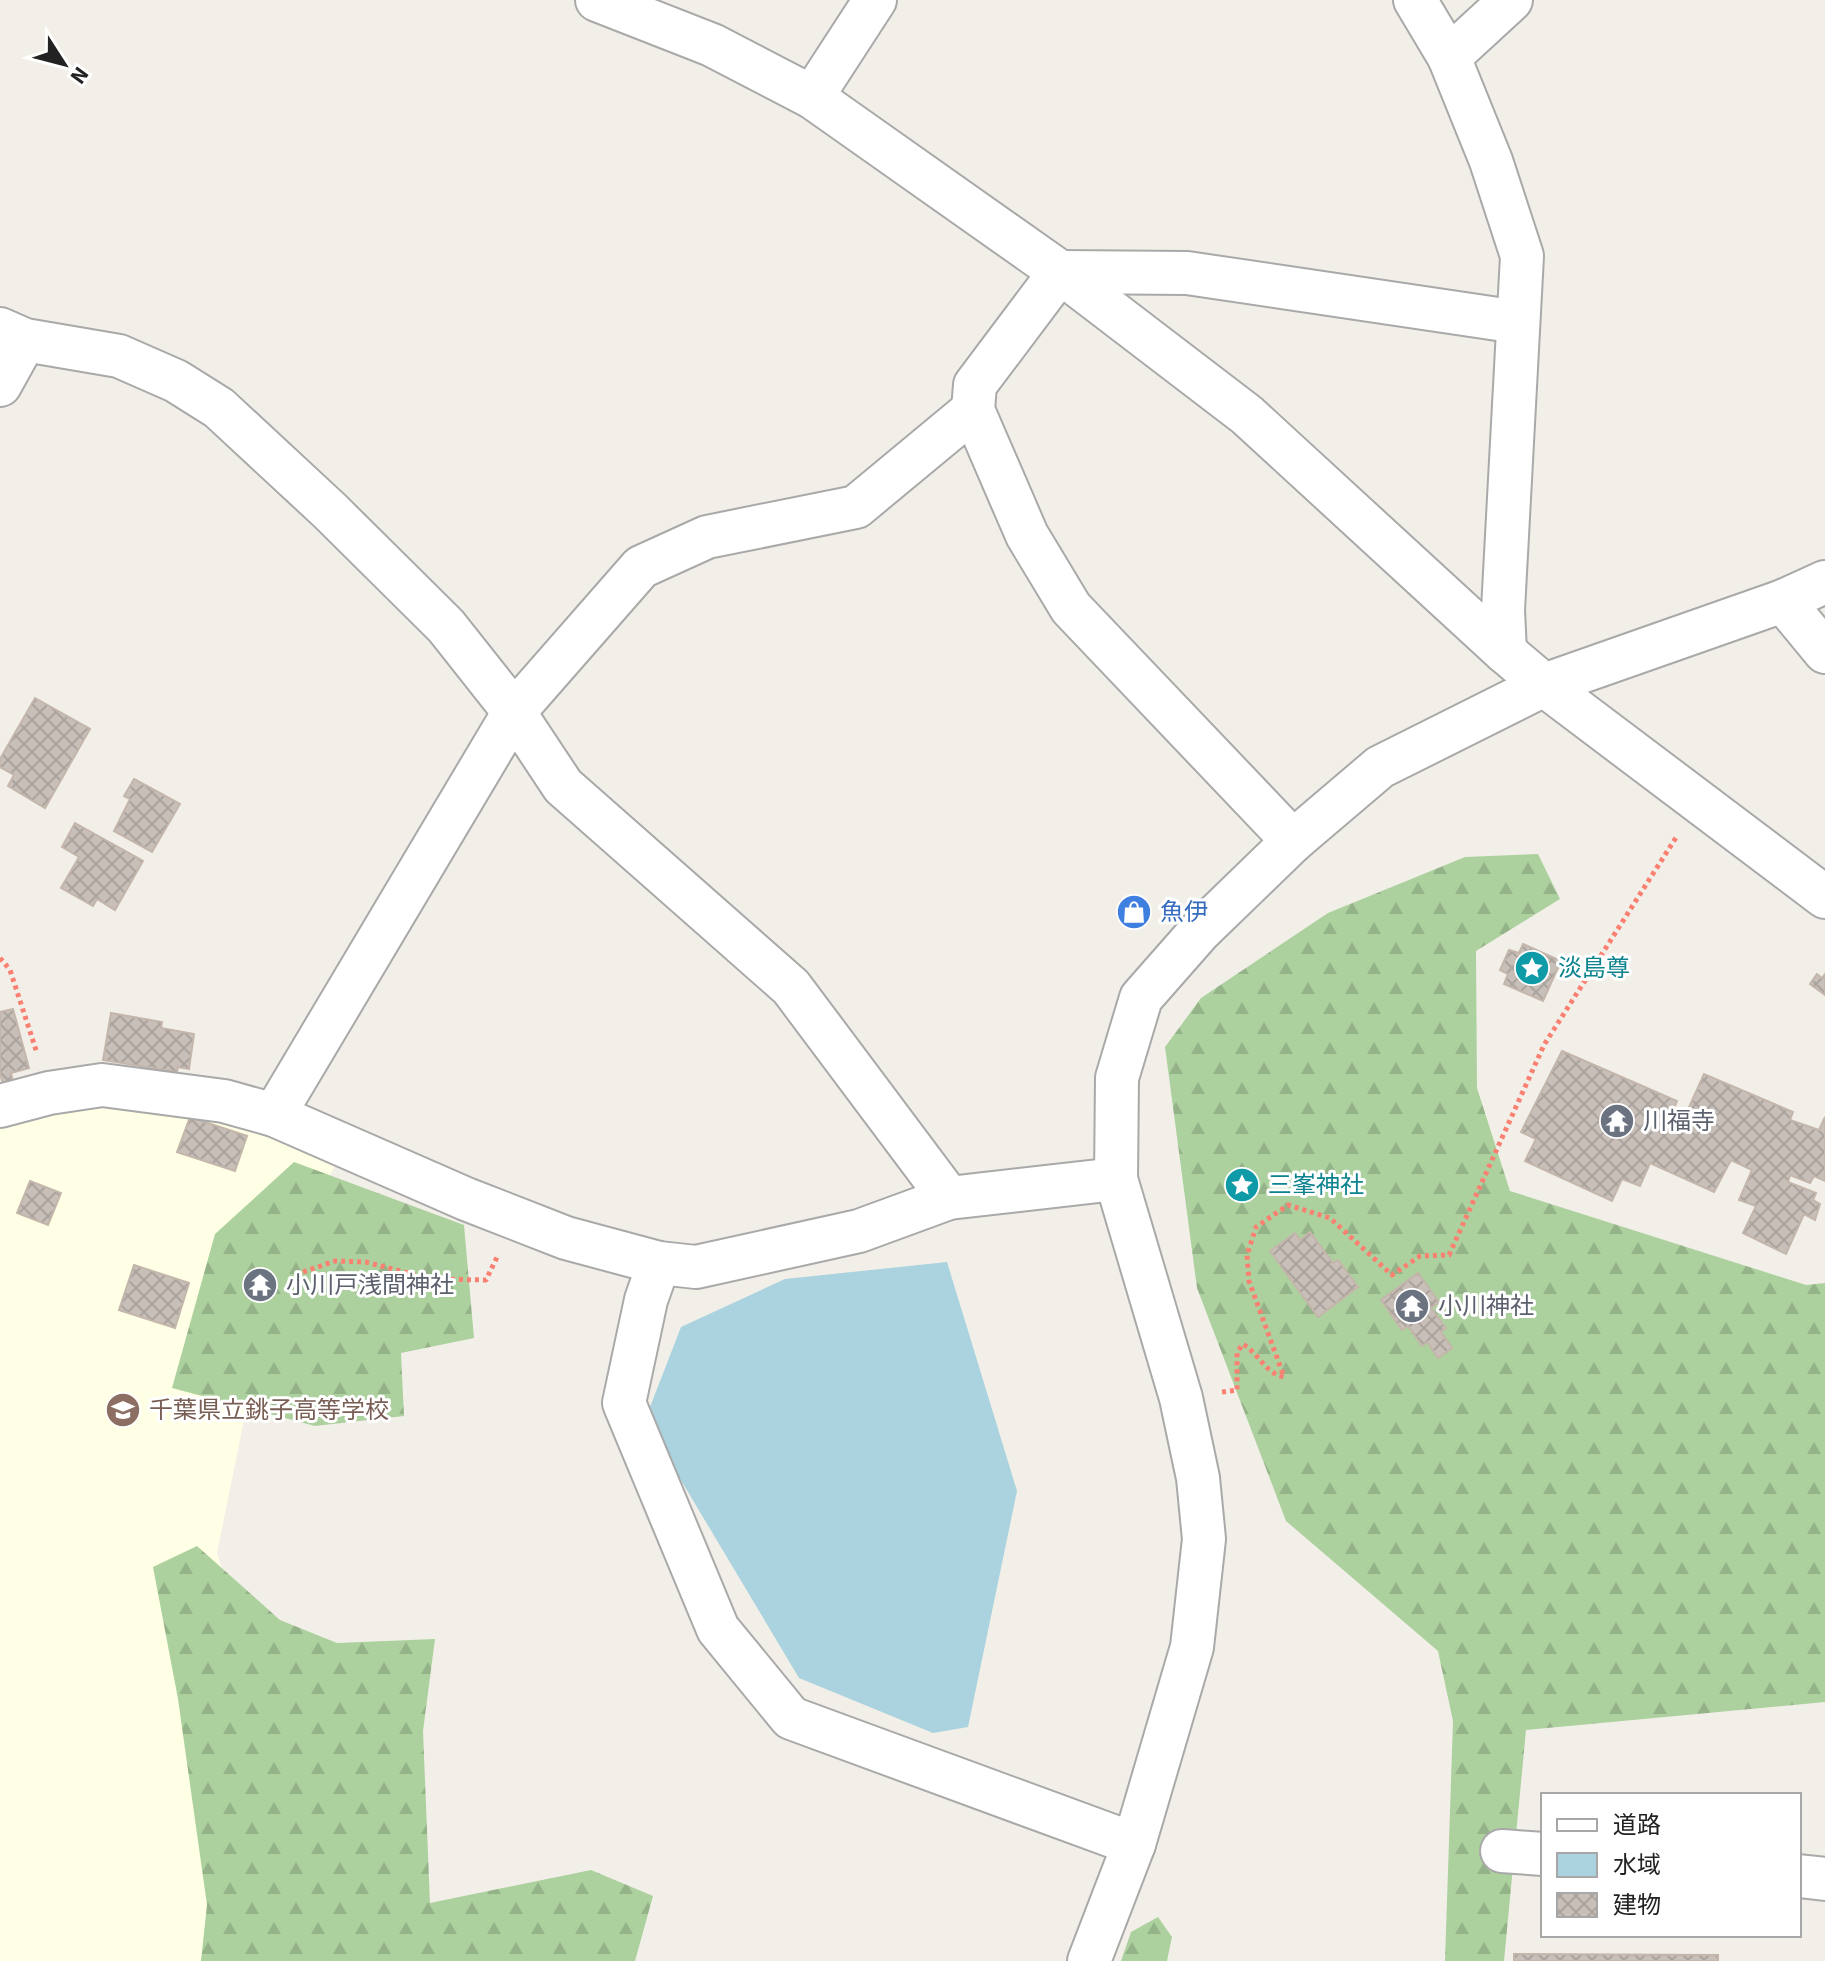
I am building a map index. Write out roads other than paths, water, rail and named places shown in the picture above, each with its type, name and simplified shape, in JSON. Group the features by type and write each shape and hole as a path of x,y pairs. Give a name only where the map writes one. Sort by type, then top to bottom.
{"street":[{"path":"597,0 712,45 812,97 1060,272 1247,415 1544,685 1825,897"},
{"path":"812,97 875,0"},
{"path":"1415,0 1449,57 1491,161 1522,256 1503,610 1505,652"},
{"path":"1449,57 1511,0"},
{"path":"1060,272 1187,273 1518,322"},
{"path":"1060,272 975,385 973,410 1027,535 1071,608 1293,841"},
{"path":"0,385 13,335 119,356 176,381 219,408 330,511 446,626 514,712 563,786 791,987 949,1198"},
{"path":"274,1115 514,712 641,567 707,537 856,507 973,410"},
{"path":"1089,1961 1134,1844 1192,1647 1204,1539 1198,1478 1181,1398 1116,1179 1117,1078 1141,998 1199,932 1293,841 1380,767 1544,685 1783,601 1825,582"},
{"path":"1783,601 1825,652"},
{"path":"0,1106 49,1093 102,1085 224,1101 274,1115 466,1199 553,1233 659,1263 696,1267 859,1231 949,1198 1116,1179"},
{"path":"659,1263 646,1300 624,1403 718,1629 791,1718 1134,1844"},
{"path":"1502,1851 1541,1854"},
{"path":"1801,1876 1825,1879"}],"water":[{"path":"947,1262 1017,1491 968,1727 933,1733 799,1678 645,1420 681,1327 785,1279"}],"place":[{"name":"魚伊","path":"1134,912"},
{"name":"淡島尊","path":"1532,968"},
{"name":"川福寺","path":"1617,1121"},
{"name":"三峯神社","path":"1242,1185"},
{"name":"小川戸浅間神社","path":"260,1285"},
{"name":"小川神社","path":"1412,1306"},
{"name":"千葉県立銚子高等学校","path":"123,1410"}]}
